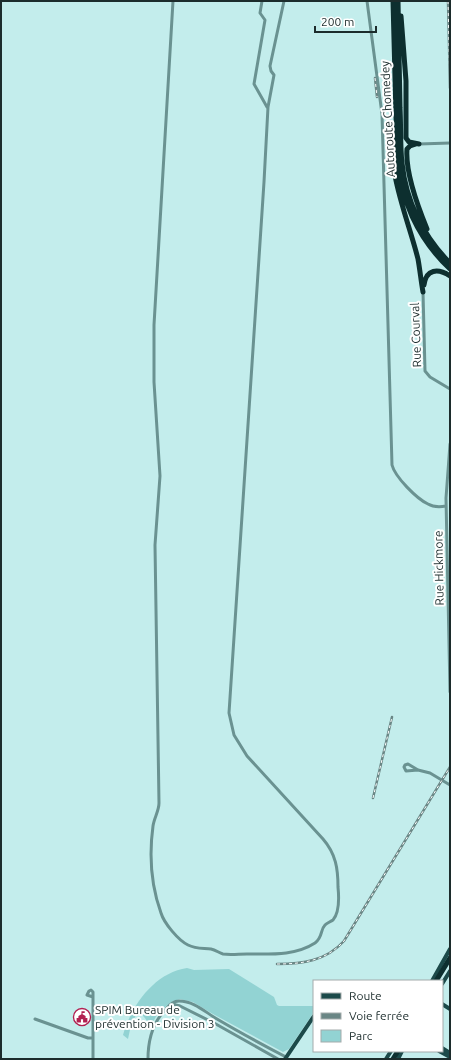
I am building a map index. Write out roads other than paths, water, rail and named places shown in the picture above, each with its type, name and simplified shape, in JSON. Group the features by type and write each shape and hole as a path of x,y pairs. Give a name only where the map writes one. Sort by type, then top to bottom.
{"highway":[{"name":"Autoroute Chomedey","path":"393,1 398,166 405,198 414,221 424,238 450,269"},
{"name":"Autoroute Chomedey","path":"398,1 401,147 403,172 407,191 420,223 430,240 450,263"},
{"path":"398,1 406,73 406,138 409,142 419,144"},
{"path":"396,112 392,136 394,169 398,193 417,258 423,292"},
{"path":"419,144 412,145 408,148 408,161 415,197 430,240"},
{"path":"423,292 425,279 431,272 440,271 450,276"},
{"path":"437,980 450,958"},
{"path":"441,980 450,964"}],"main road":[{"path":"433,980 450,949"},
{"path":"443,982 450,971"},
{"path":"287,1058 313,1018"},
{"path":"441,1052 450,1057"}],"street":[{"path":"173,1 154,325 154,382 160,476 155,545 160,803 153,824 150,863 161,913 178,937 184,943 194,948 212,950 225,954 284,953 295,951 313,944 320,937 325,925 332,921 335,916 339,894 337,864 330,849 319,834 247,756 234,735 228,713 261,237 268,107 274,75 270,66 284,1"},
{"path":"262,1 260,12 265,20 254,84 268,107"},
{"path":"367,1 382,110 392,465 398,476 424,502 433,506 446,506"},
{"path":"419,144 450,143"},
{"name":"Rue Courval","path":"423,292 425,371 430,377 450,389"},
{"name":"Rue Hickmore","path":"450,444 446,506 450,692"},
{"path":"418,770 430,773 450,785"},
{"path":"93,997 93,1059"},
{"path":"148,1059 148,1044 152,1029 160,1015 170,1004 179,1001 195,1005 216,1019 287,1058"},
{"path":"170,1004 180,1006 278,1059"},
{"path":"35,1019 88,1038 93,1038"}],"railway":[{"path":"448,1 450,88"},
{"path":"375,78 377,97"},
{"path":"373,798 392,717"},
{"path":"277,964 313,960 329,953 344,941 450,767"}],"place":[{"name":"SPIM Bureau de prévention - Division 3","path":"82,1017"}]}
